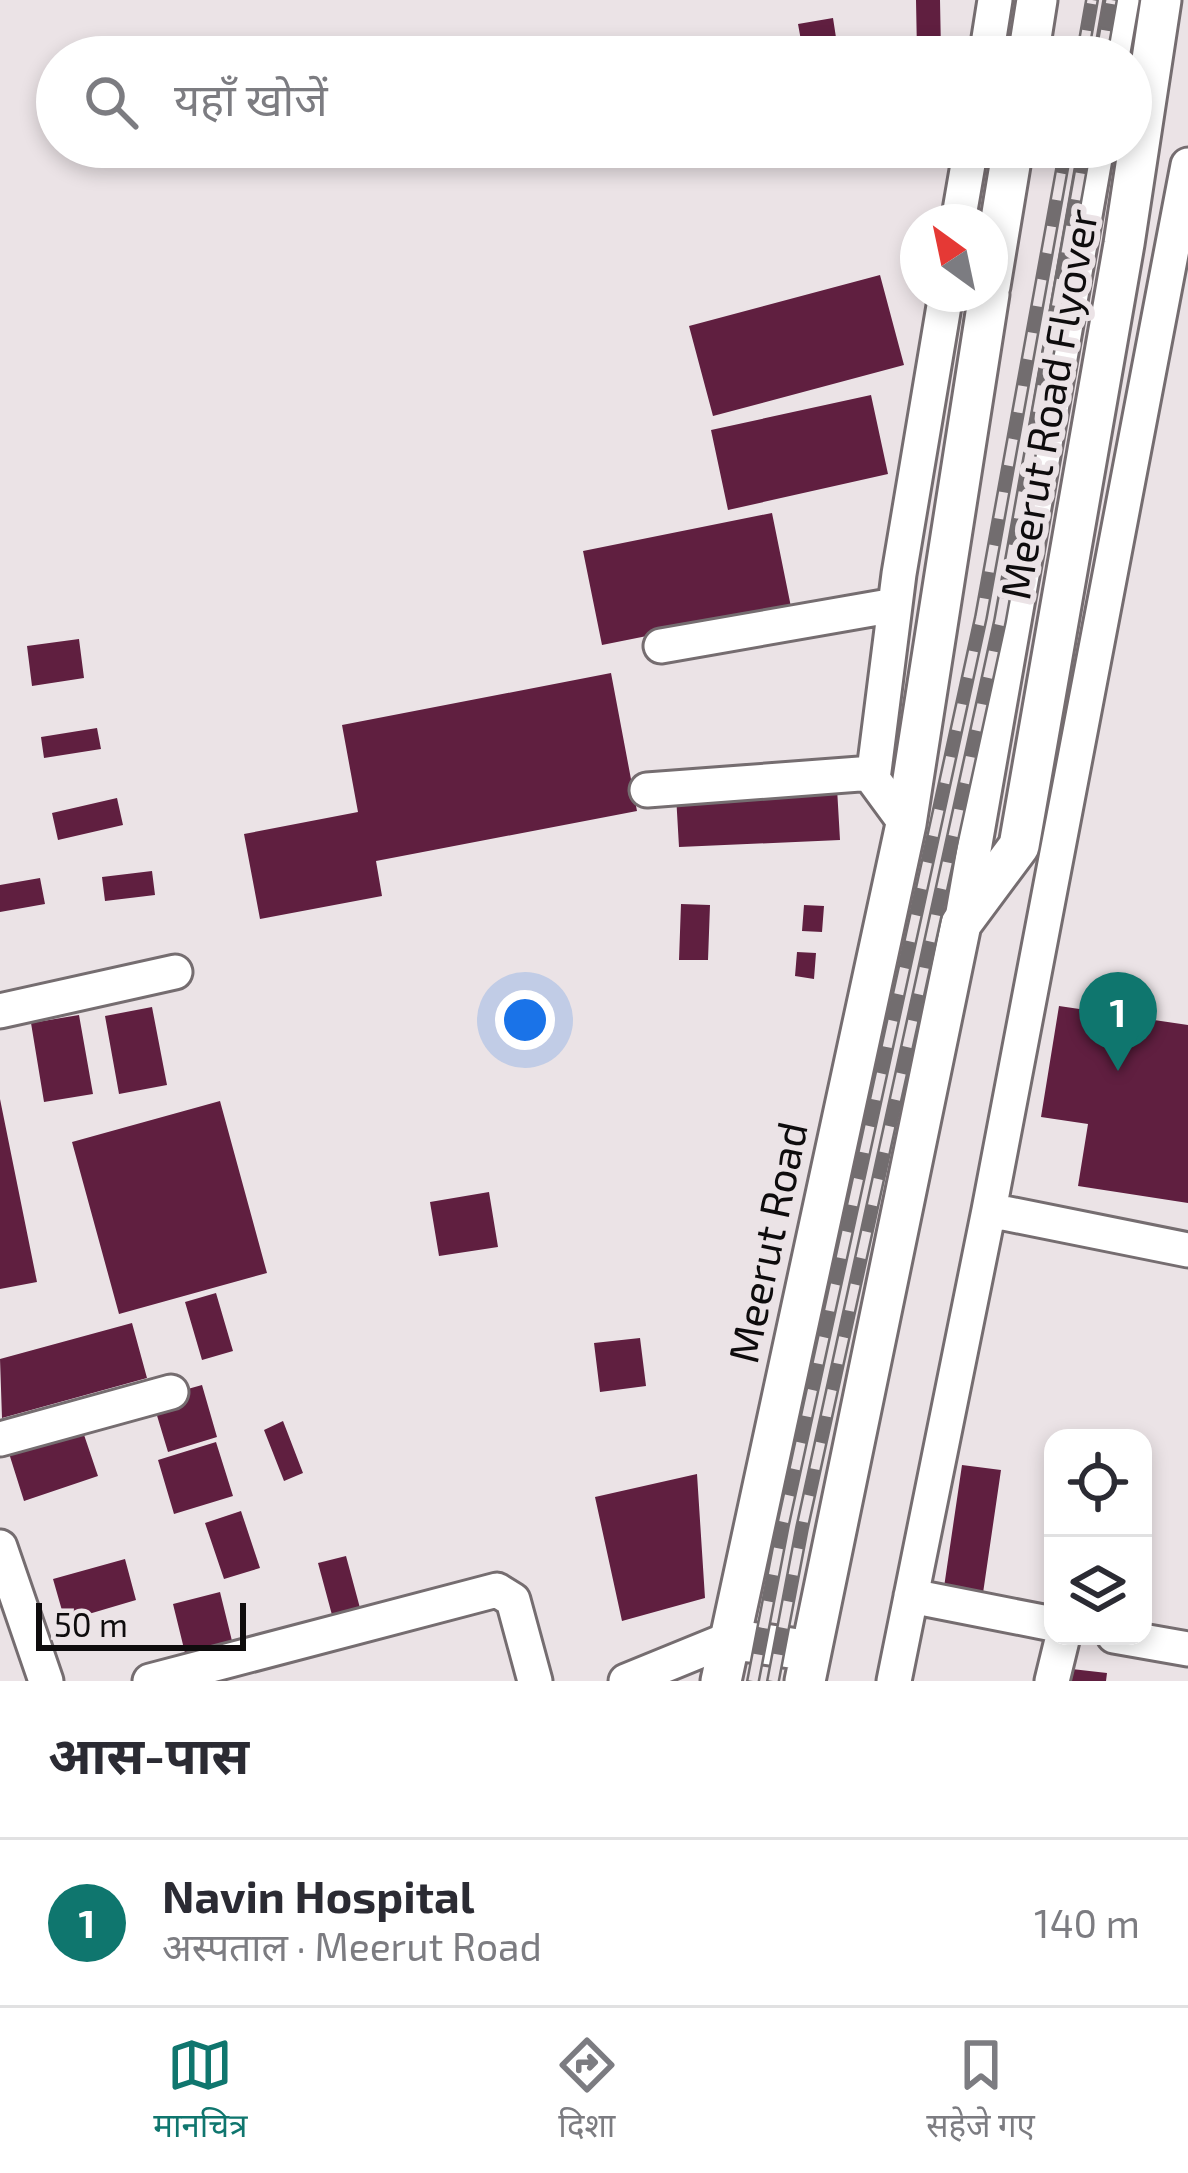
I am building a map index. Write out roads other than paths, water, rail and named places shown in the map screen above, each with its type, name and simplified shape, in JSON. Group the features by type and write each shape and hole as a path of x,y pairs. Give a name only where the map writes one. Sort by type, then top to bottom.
{"main road":[{"path":"1031,36 1037,0"},
{"name":"Meerut Road Flyover","path":"1152,59 1161,0"},
{"name":"Meerut Road Flyover","path":"1003,204 1009,168"},
{"name":"Meerut Road Flyover","path":"961,924 1019,846 1136,168"},
{"name":"Meerut Road Flyover","path":"906,824 986,312"},
{"name":"Meerut Road","path":"721,1681 906,824"},
{"path":"729,1639 808,1666 961,924"}],"street":[{"path":"989,36 995,0"},
{"path":"1116,36 1122,0"},
{"path":"894,1681 1188,165"},
{"path":"961,204 967,168"},
{"path":"961,924 1093,168"},
{"path":"906,824 872,779 943,312"},
{"path":"661,646 895,605"},
{"path":"647,790 874,773"},
{"path":"0,1011 175,971"},
{"path":"989,1210 1188,1250"},
{"path":"0,1439 171,1392"},
{"path":"2,1559 46,1681"},
{"path":"150,1681 497,1590 513,1600 535,1681"},
{"path":"911,1596 1044,1622"},
{"path":"626,1681 729,1639"},
{"path":"1152,1642 1188,1648"},
{"path":"1052,1681 1061,1645"}],"railway":[{"path":"1086,36 1092,0"},
{"path":"1105,36 1111,0"},
{"path":"753,1681 981,617 1062,168"},
{"path":"773,1681 802,1528 1000,621 1081,168"}],"place":[{"name":"Navin Hospital","path":"1118,1071"}]}
